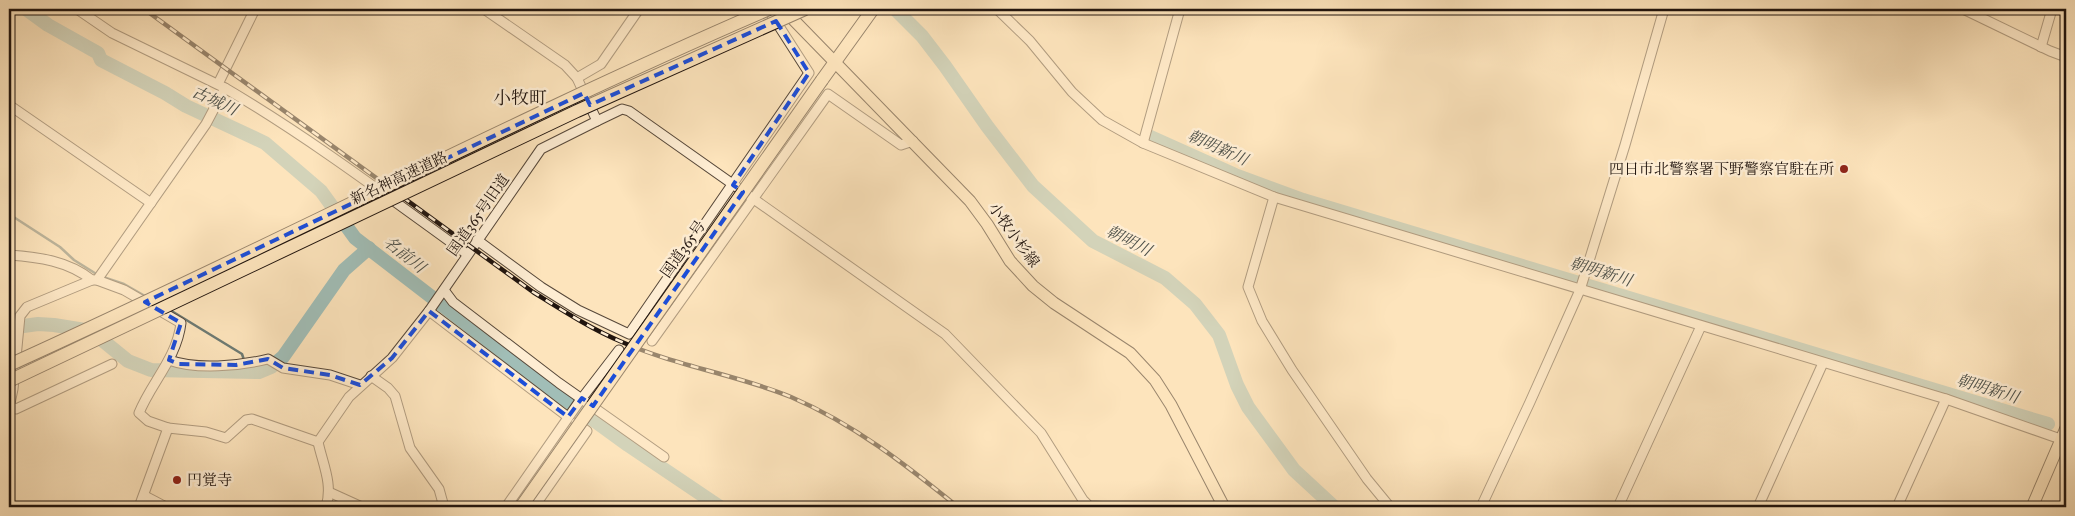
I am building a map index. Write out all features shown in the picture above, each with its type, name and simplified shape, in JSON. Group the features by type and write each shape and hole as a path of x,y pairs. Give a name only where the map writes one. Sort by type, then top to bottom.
{"highway":[{"name":"新名神高速道路","path":"9,365 98,325 552,108 769,9"},
{"name":"新名神高速道路","path":"9,381 585,107 805,9"},
{"name":"国道365号","path":"521,507 872,9"}],"main road":[{"name":"小牧小杉線","path":"783,9 970,201 1010,261 1033,286 1054,303 1130,353 1155,380 1171,404 1223,507"},
{"path":"2032,507 2065,436"}],"street":[{"path":"78,9 112,33 221,86 269,114 467,254"},
{"path":"112,364 16,410 9,407 16,370 18,319 28,307 95,280 103,270 206,124 254,9"},
{"path":"484,9 565,65 577,78 597,121"},
{"path":"577,78 601,64 639,9"},
{"path":"477,240 541,287 578,310 629,334 809,73 769,9"},
{"path":"997,9 1030,41 1086,107 1102,120 1143,143 1274,197 1581,286 1701,326 2065,436"},
{"path":"1143,143 1180,9"},
{"path":"1481,507 1581,286 1625,146 1664,9"},
{"path":"1963,9 2066,57"},
{"path":"2041,47 2052,9"},
{"path":"652,341 828,94 901,145 913,142"},
{"path":"9,105 151,203"},
{"name":"国道365号旧道","path":"318,442 349,397 392,358 430,310 540,149 622,109 629,111 945,334 1041,434 1083,500 1090,506 1116,507"},
{"path":"1274,197 1248,287 1262,321 1292,370 1367,479 1390,507"},
{"path":"9,255 60,262 81,271 95,280 124,290 181,323 180,332 169,360 160,378 146,396 139,413 148,421 168,428 206,432 226,438 246,420 252,420 318,442 328,476 329,492 326,507"},
{"path":"442,292 581,400 664,457"},
{"path":"430,310 570,416 588,432 534,507"},
{"path":"1618,507 1701,326"},
{"path":"506,507 581,400 619,350"},
{"path":"169,360 179,364 236,365 269,360 283,368 330,375 360,385"},
{"path":"1758,507 1823,363"},
{"path":"371,376 388,388 395,396 410,448 439,489 444,507"},
{"path":"1897,507 1946,399"},
{"path":"139,507 145,496 168,428"},
{"path":"329,492 362,507"},
{"path":"145,496 166,507"}],"highlighted area":[{"path":"776,21 809,73 733,185 743,192 593,406 582,398 568,417 429,311 392,358 360,385 330,375 283,368 268,359 236,365 179,364 169,360 181,323 145,302 584,93 590,105"}],"waterway":[{"name":"名前川","path":"26,9 48,25 98,53 101,60 186,106 265,143 321,191 355,238 551,389 628,445 720,507"},
{"name":"朝明川","path":"895,9 922,36 1033,186 1093,241 1165,278 1195,304 1219,335 1237,385 1248,407 1294,470 1334,507"},
{"name":"朝明新川","path":"1148,136 1235,175 1303,200 2048,424"},
{"path":"9,199 11,201 9,209"},
{"path":"9,214 60,247 74,260 98,275"},
{"name":"名前川","path":"9,328 38,324 91,331 128,361 151,370 259,372 271,367 283,357 344,270 369,248"},
{"path":"103,277 124,284 145,296"},
{"path":"170,310 242,354 244,360"},
{"name":"名前川","path":"243,373 244,368"}],"railway":[{"path":"144,9 533,292 599,331 622,342 664,358 771,389 814,408 879,446 958,507"}],"place":[{"name":"四日市北警察署下野警察官駐在所","path":"1844,169"},
{"name":"円覚寺","path":"177,480"}],"district":[{"name":"小牧町","path":"520,98"}],"water label":[{"name":"古城川","path":"215,100"}]}
